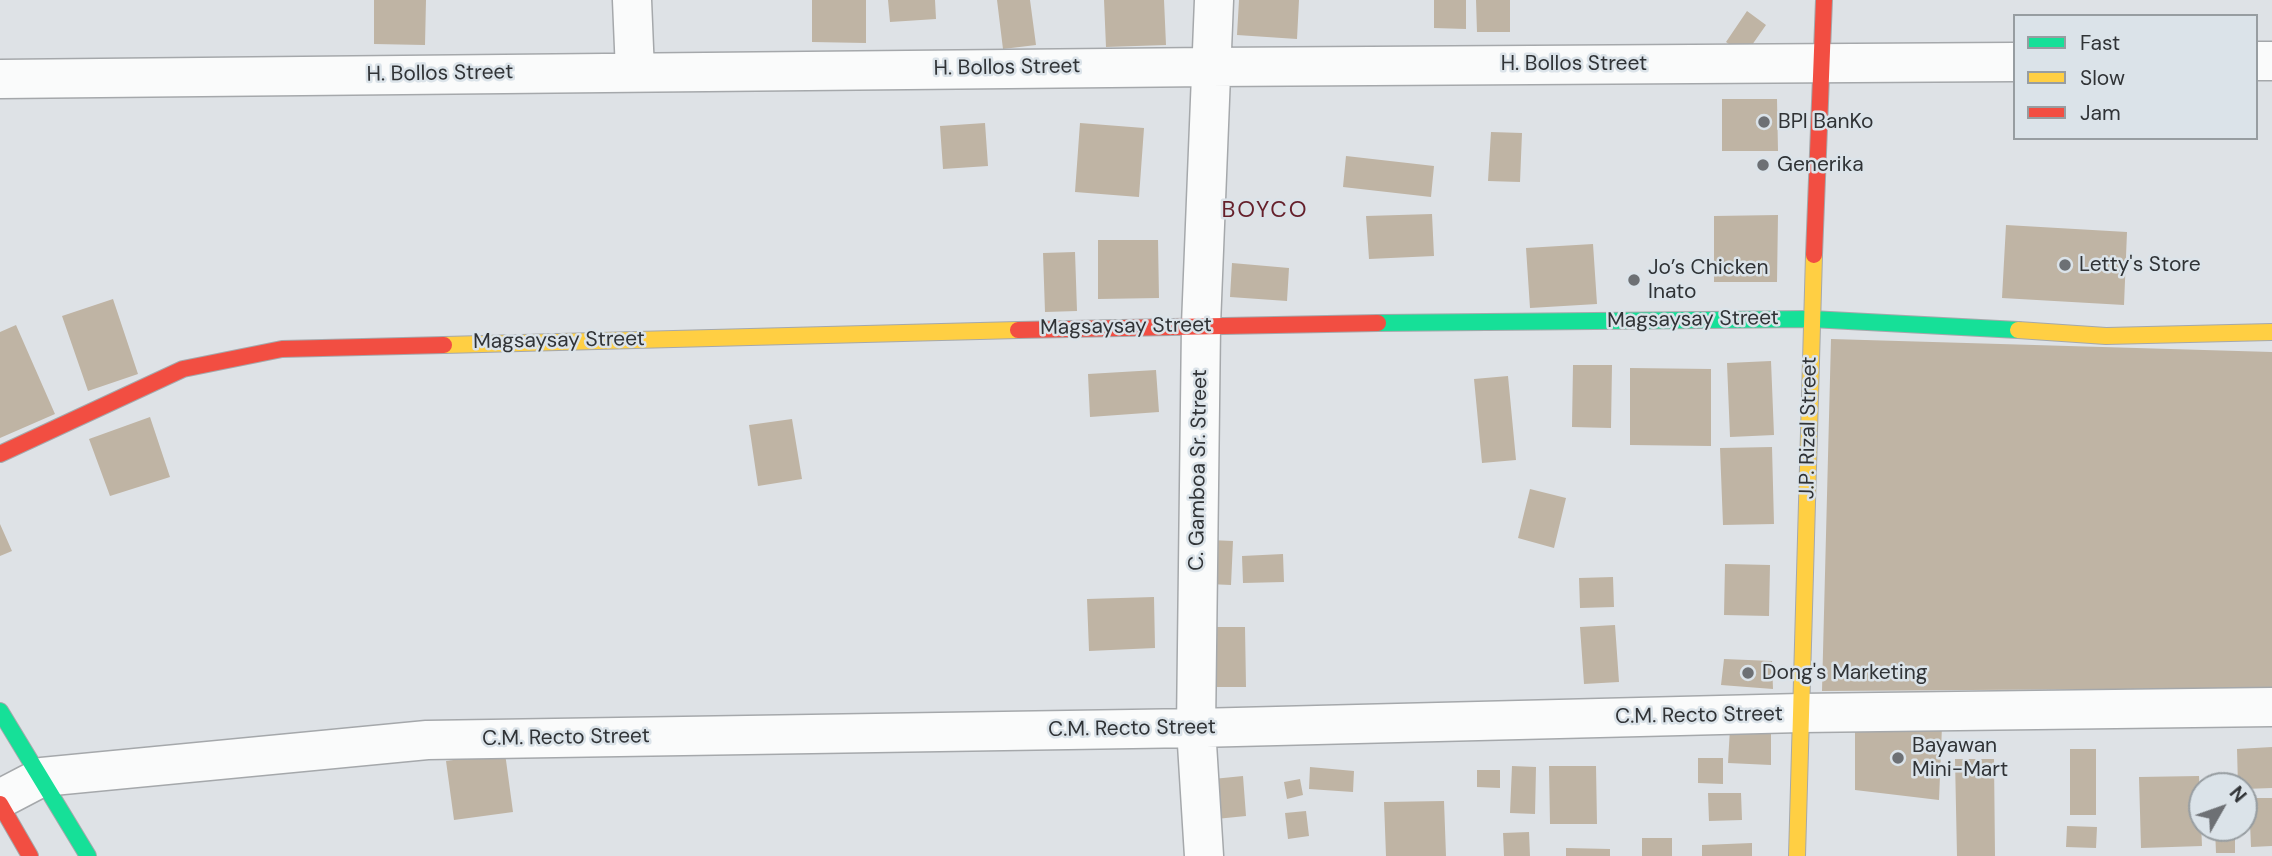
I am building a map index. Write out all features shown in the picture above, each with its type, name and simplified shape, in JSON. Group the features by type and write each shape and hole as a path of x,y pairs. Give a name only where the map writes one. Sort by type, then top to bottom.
{"street":[{"path":"632,0 635,72"},
{"name":"C. Gamboa Sr. Street","path":"1204,856 1196,728 1201,325 1214,0"},
{"name":"J.P. Rizal Street","path":"1797,856 1811,319 1824,0"},
{"name":"H. Bollos Street","path":"0,79 1210,66 2013,62"},
{"name":"Magsaysay Street","path":"0,454 183,369 282,349 1201,325 1811,319 2106,336 2272,332"},
{"name":"C.M. Recto Street","path":"0,801 43,777 427,740 1196,728 1801,713 2272,707"},
{"path":"0,711 43,777 88,856"},
{"path":"0,801 30,856"}],"building":[{"path":"374,0 426,0 425,45 374,44"},
{"path":"812,0 866,0 866,43 812,42"},
{"path":"888,0 935,0 936,19 890,22"},
{"path":"997,0 1030,0 1036,45 1003,49"},
{"path":"1104,0 1164,0 1166,45 1106,47"},
{"path":"1239,0 1299,0 1297,39 1237,35"},
{"path":"1434,0 1466,0 1466,29 1434,28"},
{"path":"1476,0 1510,0 1510,32 1477,32"},
{"path":"1747,11 1766,25 1745,55 1726,42"},
{"path":"1722,99 1777,99 1778,151 1722,151"},
{"path":"985,123 988,166 943,169 940,126"},
{"path":"1080,123 1144,128 1139,197 1075,192"},
{"path":"1491,132 1522,133 1520,182 1488,181"},
{"path":"1346,156 1434,166 1431,197 1343,187"},
{"path":"1432,214 1434,256 1369,259 1366,216"},
{"path":"1778,215 1777,282 1714,282 1714,216"},
{"name":"Letty's Store","path":"2006,225 2127,232 2124,305 2002,298"},
{"path":"1098,240 1158,240 1159,298 1098,299"},
{"path":"1593,244 1597,304 1530,308 1526,248"},
{"path":"1075,252 1077,311 1045,312 1043,253"},
{"path":"1232,263 1289,268 1287,301 1230,297"},
{"path":"113,299 138,374 88,391 62,316"},
{"path":"16,325 55,414 0,438 0,332"},
{"path":"1831,339 2272,352 2272,688 1822,691"},
{"path":"1771,361 1774,435 1730,437 1727,363"},
{"path":"1573,365 1612,365 1611,428 1572,427"},
{"path":"1630,368 1711,369 1711,446 1630,445"},
{"path":"1156,370 1159,412 1090,417 1088,374"},
{"path":"1508,376 1516,460 1482,463 1474,379"},
{"path":"150,417 170,477 110,496 89,439"},
{"path":"792,419 802,479 758,486 749,425"},
{"path":"1772,447 1774,524 1723,525 1720,448"},
{"path":"1530,489 1566,498 1554,548 1518,538"},
{"path":"0,524 12,551 0,556"},
{"path":"1210,540 1233,541 1231,585 1208,584"},
{"path":"1283,554 1284,582 1243,583 1242,556"},
{"path":"1725,564 1770,565 1769,616 1724,615"},
{"path":"1613,577 1614,607 1580,608 1579,578"},
{"path":"1154,597 1155,648 1089,651 1087,599"},
{"path":"1615,625 1619,682 1584,684 1580,627"},
{"path":"1215,627 1245,627 1246,687 1216,687"},
{"name":"Dong's Marketing","path":"1724,659 1772,661 1773,689 1721,685"},
{"name":"Bayawan Mini-Mart","path":"1855,724 1942,726 1939,800 1855,790"},
{"path":"1730,728 1771,730 1771,765 1728,763"},
{"path":"2272,747 2272,788 2258,788 2258,772 2238,772 2237,749"},
{"path":"2070,749 2096,749 2096,815 2070,815"},
{"path":"505,753 513,812 454,820 446,761"},
{"path":"1698,758 1723,758 1723,784 1698,783"},
{"path":"1955,759 1994,759 1995,856 1957,856"},
{"path":"1512,766 1536,767 1535,814 1510,813"},
{"path":"1549,766 1596,766 1597,824 1550,824"},
{"path":"1310,767 1354,771 1353,792 1309,789"},
{"path":"1477,770 1500,770 1500,788 1477,787"},
{"path":"1243,776 1246,816 1216,819 1213,779"},
{"path":"2188,776 2188,842 2202,842 2202,846 2141,848 2139,777"},
{"path":"1300,779 1303,795 1287,799 1284,782"},
{"path":"1708,793 1741,793 1742,820 1709,821"},
{"path":"2258,798 2272,798 2272,846 2251,847 2251,842 2258,842"},
{"path":"1444,801 1446,856 1386,856 1384,802"},
{"path":"1306,811 1309,836 1288,839 1285,813"},
{"path":"2067,826 2097,827 2096,848 2066,847"},
{"path":"1529,832 1530,856 1504,856 1503,833"},
{"path":"1642,838 1672,838 1672,856 1642,856"},
{"path":"2216,842 2235,842 2235,853 2216,853"},
{"path":"1752,843 1752,856 1702,856 1702,845"},
{"path":"1566,848 1610,849 1610,856 1566,856"}],"traffic: fast":[{"path":"1378,323 1811,319 2018,330"},
{"path":"0,711 88,856"}],"traffic: slow":[{"path":"1797,856 1814,255"},
{"path":"444,345 1018,330"},
{"path":"2018,330 2106,336 2272,332"}],"traffic: jam":[{"path":"1814,255 1824,0"},
{"path":"1018,330 1378,323"},
{"path":"0,454 183,369 282,349 444,345"},
{"path":"0,804 30,856"}],"place":[{"name":"BPI BanKo","path":"1764,122"},
{"name":"Generika","path":"1763,165"},
{"name":"Letty's Store","path":"2065,265"},
{"name":"Jo’s Chicken Inato","path":"1634,280"},
{"name":"Dong's Marketing","path":"1748,673"},
{"name":"Bayawan Mini-Mart","path":"1898,758"}],"district":[{"name":"BOYCO","path":"1265,211"}]}
